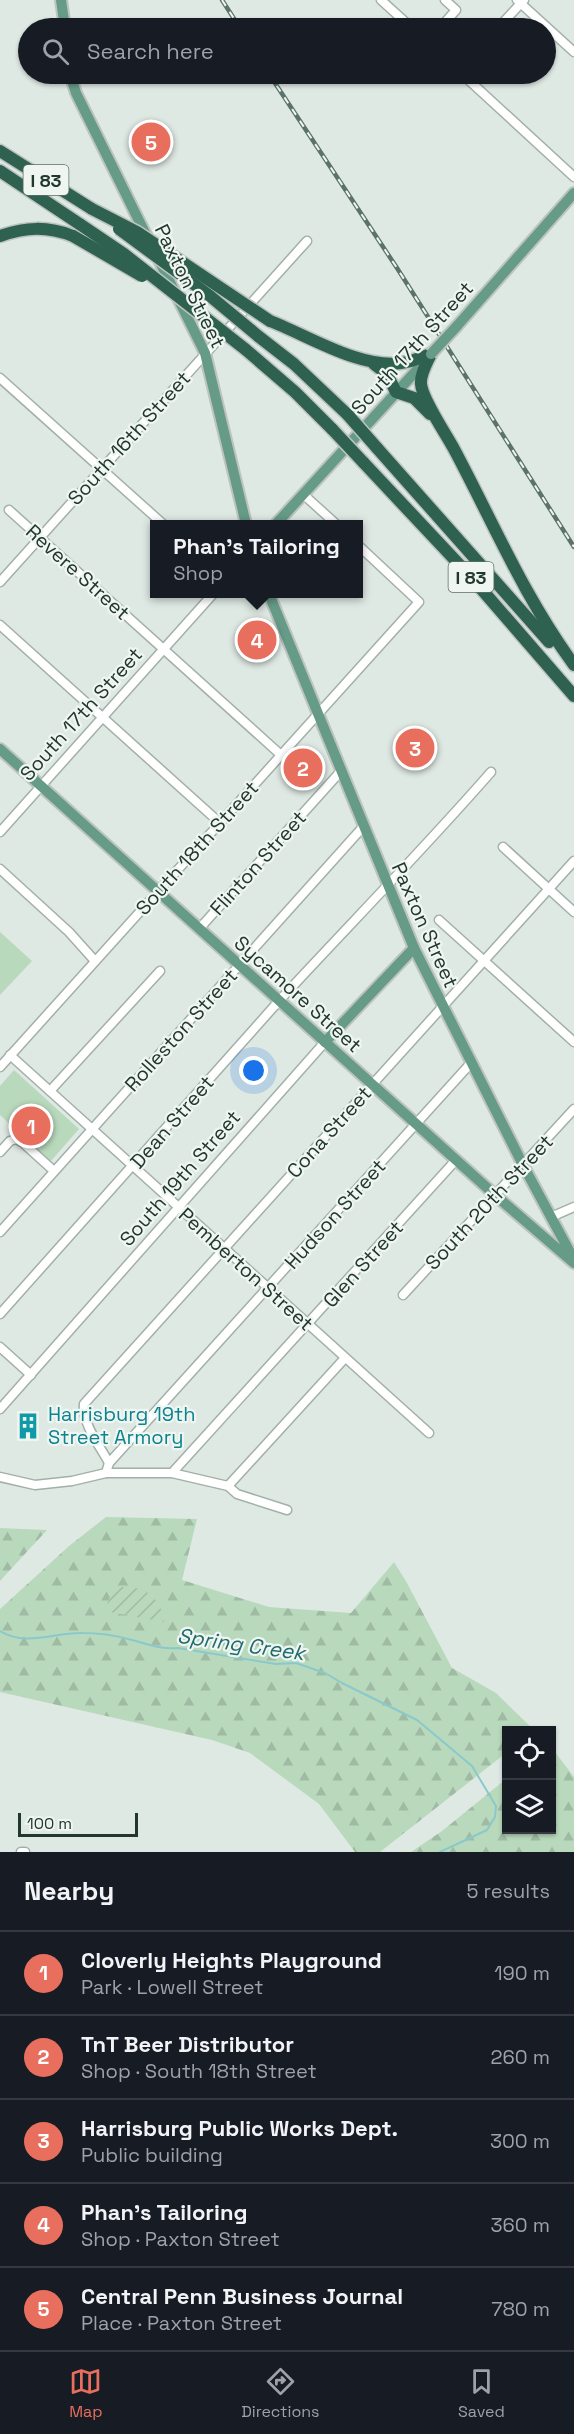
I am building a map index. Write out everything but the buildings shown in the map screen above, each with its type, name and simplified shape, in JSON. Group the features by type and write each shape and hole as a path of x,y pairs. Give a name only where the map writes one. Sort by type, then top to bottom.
{"highway":[{"name":"I 83","path":"0,151 92,209 210,296 294,364 348,415 574,670"},
{"name":"I 83","path":"0,171 124,254 223,330 295,392 471,577 574,696"},
{"path":"92,209 137,232 270,321 314,342 386,364 402,363 432,354"},
{"path":"0,236 21,228 56,229 73,236 171,293 223,330"},
{"path":"432,354 422,374 420,383 423,394 455,451 515,572 550,632 574,665"},
{"path":"365,359 387,374 396,392 409,395 419,403 455,451"}],"main road":[{"path":"61,0 64,18"},
{"name":"Paxton Street","path":"73,84 205,353 245,520"},
{"name":"South 17th Street","path":"281,520 574,194"},
{"name":"Paxton Street","path":"271,598 414,948 442,1007 574,1262"},
{"name":"Sycamore Street","path":"0,749 495,1195 574,1262"},
{"name":"South 19th Street","path":"325,1042 414,948"}],"street":[{"path":"381,0 401,18"},
{"path":"445,0 456,10 449,18"},
{"path":"506,18 520,1 538,18"},
{"path":"556,35 574,52"},
{"path":"473,84 574,177"},
{"name":"South 16th Street","path":"0,582 307,241"},
{"path":"0,378 158,520"},
{"path":"304,495 331,520"},
{"name":"Revere Street","path":"9,510 281,755"},
{"name":"South 18th Street","path":"0,1067 419,602 363,550"},
{"name":"South 17th Street","path":"0,831 209,598"},
{"path":"0,625 220,823"},
{"name":"Flinton Street","path":"199,929 341,771"},
{"name":"Dean Street","path":"0,1314 279,1001 387,885 423,850 491,772"},
{"name":"Rolleston Street","path":"0,1232 363,827"},
{"path":"503,847 574,912"},
{"name":"Cona Street","path":"109,1463 86,1421 83,1413 84,1404 574,861"},
{"path":"0,869 69,932 95,961"},
{"path":"439,920 574,1042"},
{"path":"50,1091 160,971"},
{"name":"South 19th Street","path":"0,1408 325,1042"},
{"name":"Pemberton Street","path":"10,1055 429,1433"},
{"name":"Hudson Street","path":"106,1473 109,1463 471,1063"},
{"name":"South 20th Street","path":"403,1295 574,1109"},
{"path":"0,1152 10,1141 16,1139 54,1171"},
{"name":"Glen Street","path":"172,1473 456,1160"},
{"path":"551,1217 574,1207"},
{"path":"0,1347 31,1375"},
{"path":"228,1486 345,1358"},
{"path":"0,1477 35,1485 72,1482 106,1473 172,1473 228,1486 237,1494 287,1510"}],"green space":[{"path":"0,932 32,961 0,995"},
{"path":"14,1070 79,1129 50,1162 0,1115 0,1086"},
{"path":"106,1517 197,1519 182,1580 269,1607 351,1613 394,1562 452,1668 496,1693 530,1726 502,1726 502,1756 380,1852 355,1852 319,1804 250,1753 212,1740 0,1692 0,1609 69,1546"},
{"path":"0,1528 47,1530 0,1581"},
{"path":"122,1587 131,1587 151,1595 160,1606 164,1622 104,1611 112,1592"},
{"path":"556,1753 574,1777 574,1852 411,1852 442,1831 502,1782 502,1834 556,1834"}],"waterway":[{"name":"Spring Creek","path":"0,1631 20,1638 41,1638 72,1633 105,1634 165,1648 178,1648 276,1664 296,1663 325,1673 417,1720 472,1766 496,1806 495,1817 487,1830 440,1852"}],"railway":[{"path":"222,0 234,18"},
{"path":"276,84 397,268 574,547"}],"place":[{"name":"Central Penn Business Journal","path":"151,142"},
{"name":"Phan's Tailoring","path":"257,640"},
{"name":"Harrisburg Public Works Dept.","path":"415,748"},
{"name":"TnT Beer Distributor","path":"303,768"},
{"name":"Cloverly Heights Playground","path":"31,1126"},
{"name":"Harrisburg 19th Street Armory","path":"28,1426"}]}
